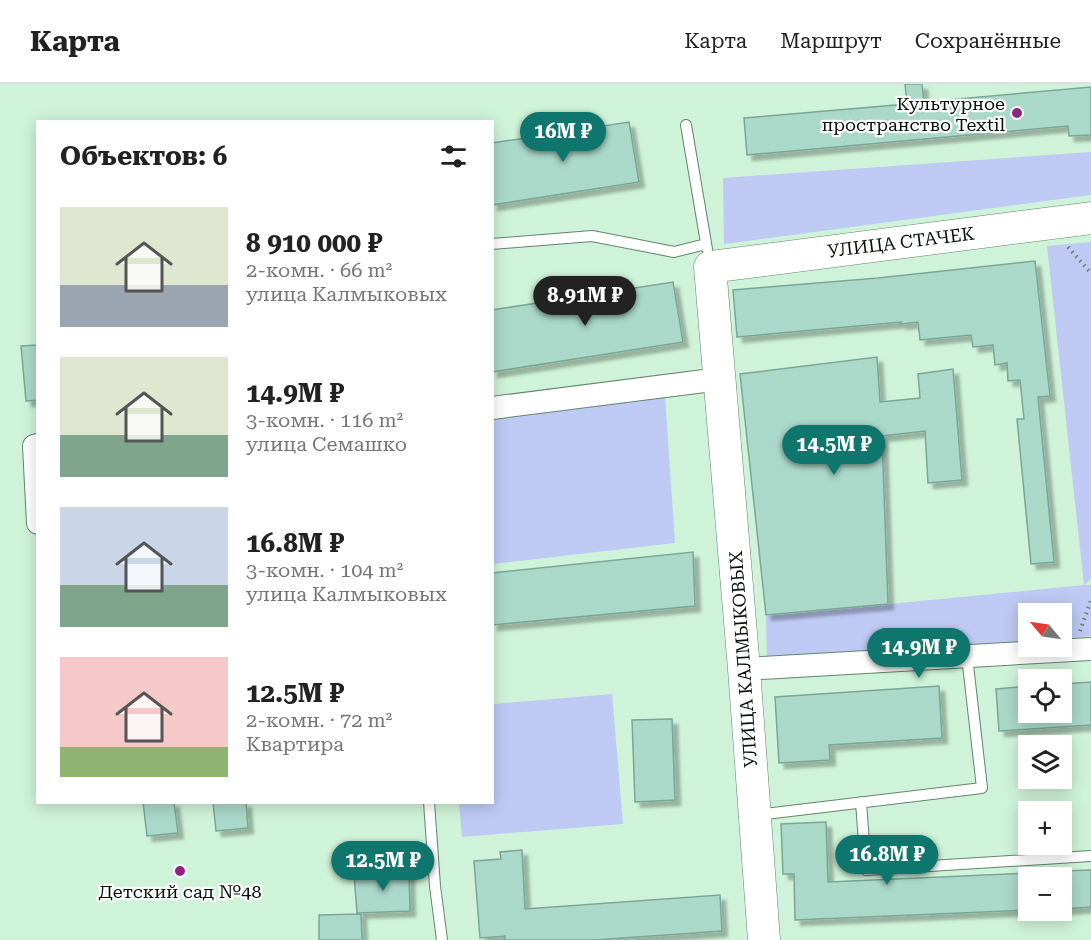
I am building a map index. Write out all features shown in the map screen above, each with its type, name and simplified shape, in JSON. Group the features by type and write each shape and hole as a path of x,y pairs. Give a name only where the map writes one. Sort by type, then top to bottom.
{"street":[{"name":"УЛИЦА СТАЧЕК","path":"708,256 1091,218"},
{"name":"УЛИЦА КАЛМЫКОВЫХ","path":"708,256 744,669 764,940"},
{"path":"494,408 720,379"},
{"path":"36,446 34,446 36,484"},
{"path":"744,669 1082,649"}],"lane":[{"path":"494,244 592,236 674,252 708,256 686,125"},
{"path":"755,815 982,788 968,656"},
{"path":"861,802 866,870 1091,856"},
{"path":"429,804 435,886 442,940"}],"path":[{"path":"1082,649 1091,600"}],"shaded area":[{"path":"1091,152 1091,195 724,244 723,178"},
{"path":"1091,242 1091,579 1084,585 1047,246"},
{"path":"665,397 675,543 494,564 494,414"},
{"path":"1091,585 1091,636 1072,638 1072,603 1018,603 1018,643 767,668 766,616"},
{"path":"612,694 623,824 462,837 459,804 494,804 494,704"}],"building":[{"path":"905,84 922,84 924,102 1091,87 1091,135 1069,136 1068,126 747,155 744,118 907,104"},
{"path":"629,122 639,182 494,205 494,143"},
{"path":"1035,261 1050,396 1038,397 1054,562 1031,564 1017,419 1024,419 1020,380 1008,381 1007,363 995,365 993,345 973,347 971,335 920,340 918,322 737,337 733,290 878,278"},
{"path":"673,282 683,342 494,372 494,310"},
{"path":"36,345 36,400 26,401 21,346"},
{"path":"877,357 880,402 920,398 918,374 953,369 962,480 928,483 925,431 882,436 888,604 766,615 740,374"},
{"path":"693,552 695,606 494,625 494,573"},
{"path":"1091,682 1091,725 999,731 996,689 1018,687 1018,723 1072,723 1072,683"},
{"path":"939,686 942,738 829,745 830,760 779,763 775,697"},
{"path":"672,719 675,800 635,802 632,720"},
{"path":"143,804 174,804 178,833 147,836"},
{"path":"213,804 246,804 248,828 216,831"},
{"path":"826,822 828,882 1018,873 1018,910 795,920 794,874 783,874 781,824"},
{"path":"522,850 525,909 720,895 722,931 594,940 505,940 505,936 480,938 474,861 501,859 500,852"},
{"path":"409,870 410,911 357,913 354,874"},
{"path":"1091,870 1091,907 1072,908 1072,871"},
{"path":"361,914 362,940 319,940 319,915"}],"place":[{"name":"Культурное пространство Textil","path":"1017,113"},
{"name":"Детский сад №48","path":"180,871"}]}
